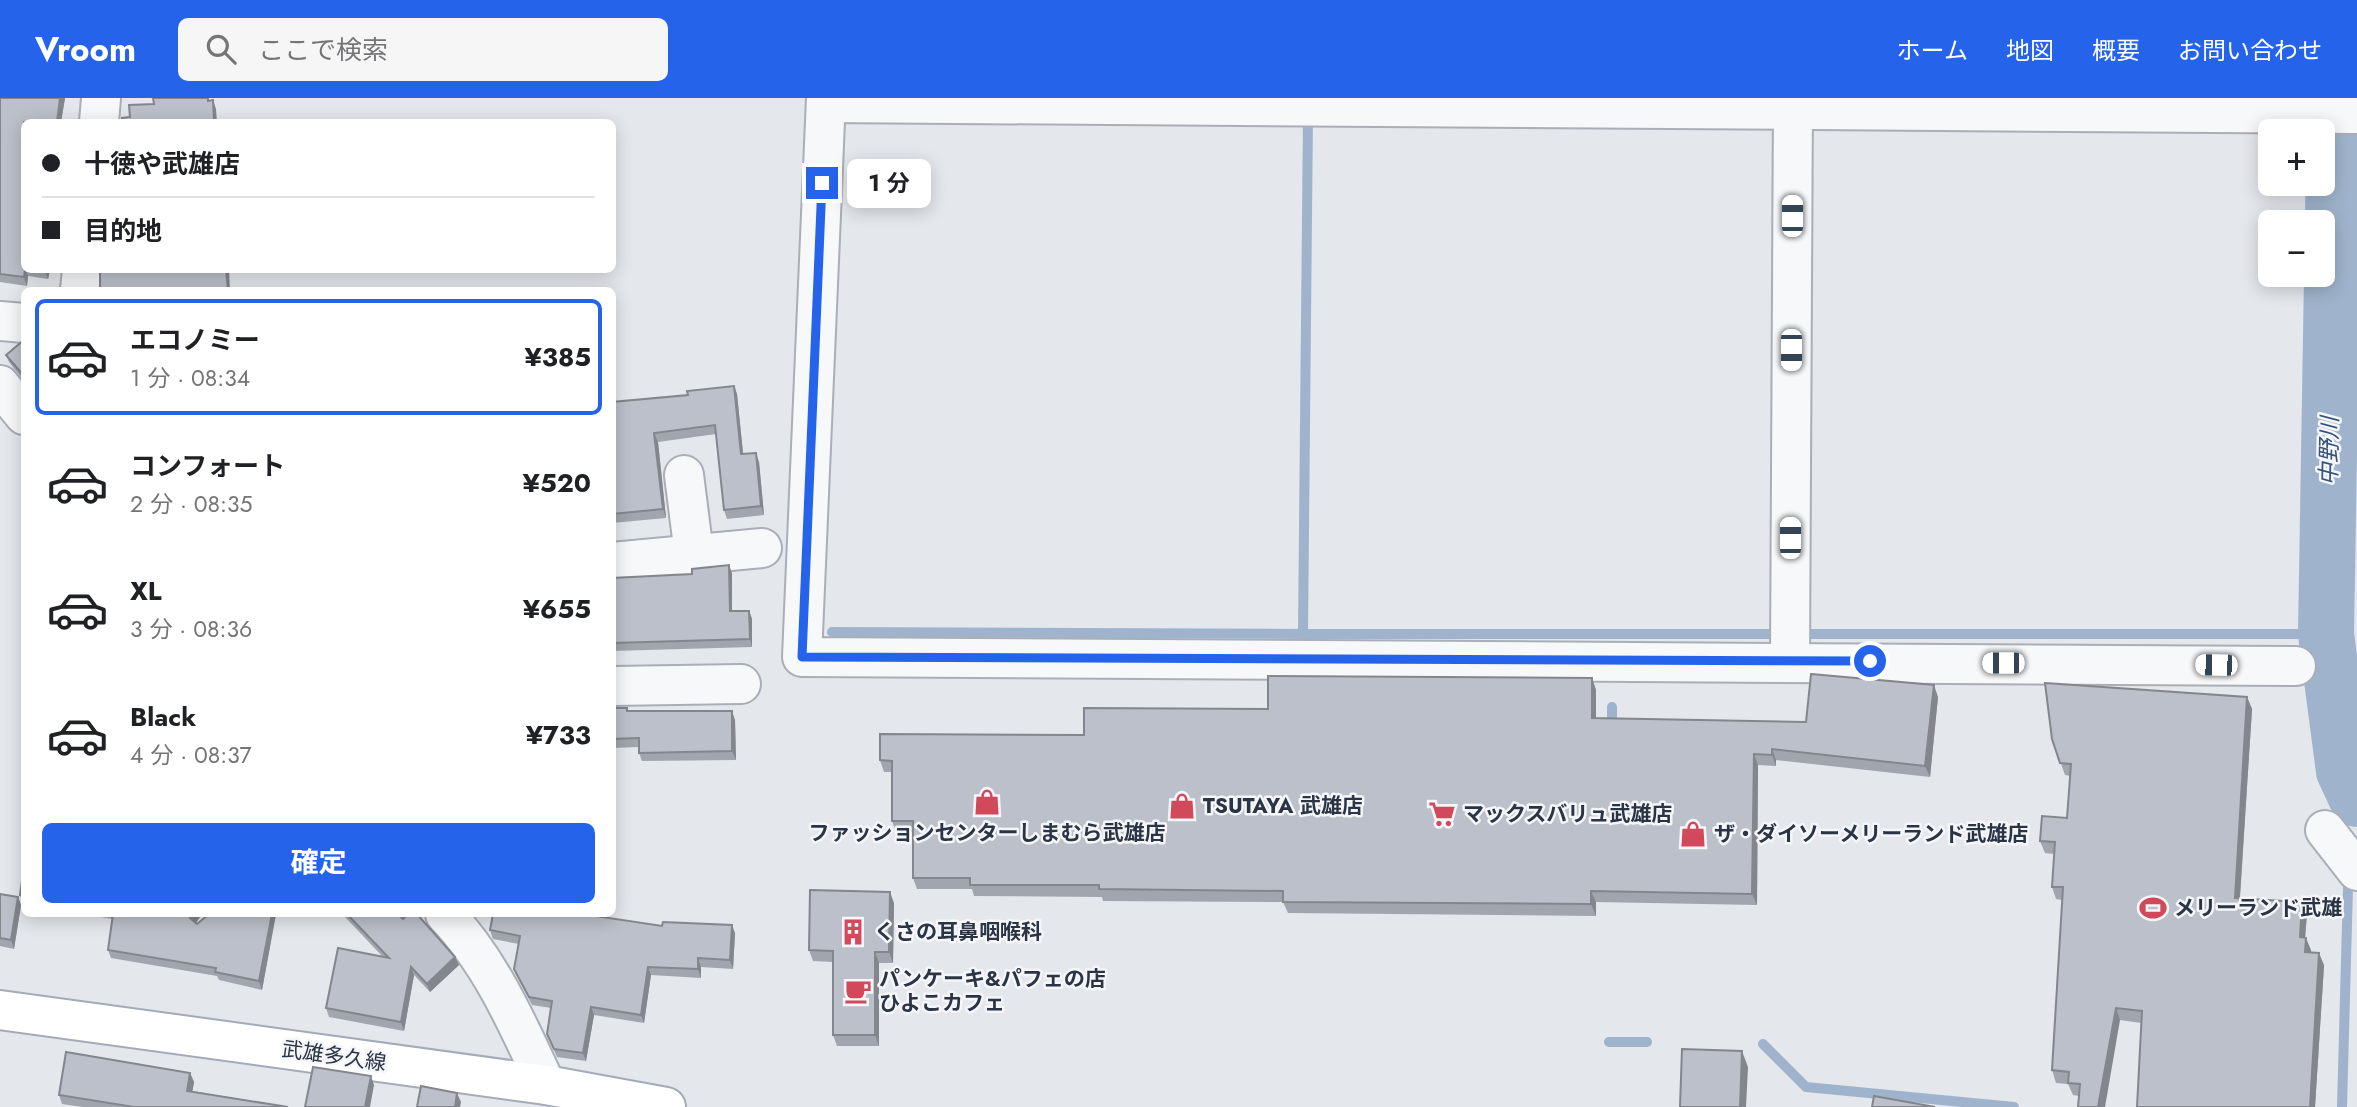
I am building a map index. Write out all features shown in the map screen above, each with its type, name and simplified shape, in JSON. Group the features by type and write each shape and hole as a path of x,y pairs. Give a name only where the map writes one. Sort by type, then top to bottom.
{"main road":[{"name":"武雄多久線","path":"0,1010 546,1085 666,1107"}],"street":[{"path":"99,119 101,98"},
{"path":"2296,666 1790,660 802,657 826,100 1307,106 1793,103 2357,114"},
{"path":"1790,660 1793,103"},
{"path":"0,321 21,323"},
{"path":"0,385 21,411"},
{"path":"684,475 694,554"},
{"path":"616,562 762,548"},
{"path":"616,686 741,684"},
{"path":"2325,830 2357,871"},
{"path":"448,917 459,928 506,1000 546,1085"}],"building":[{"path":"0,98 60,98 57,119 21,119 21,273 25,273 24,277 0,274"},
{"path":"153,98 208,98 208,101 213,100 214,119 122,119 130,117 129,105 154,104"},
{"path":"100,273 226,273 228,287 100,287"},
{"path":"21,342 21,372 6,355"},
{"path":"734,386 741,454 756,453 761,506 724,510 715,425 654,433 663,509 616,514 616,402 688,395 687,391"},
{"path":"729,565 730,611 749,611 750,639 616,643 616,578 692,574 692,569"},
{"path":"1811,674 1934,685 1925,766 1772,749 1772,755 1754,754 1752,894 1591,891 1591,904 1283,902 1283,891 1099,889 1099,885 970,885 970,878 913,878 913,821 892,821 892,761 880,760 880,734 1084,735 1084,708 1268,709 1268,676 1592,678 1592,718 1806,722"},
{"name":"メリーランド武雄","path":"2045,683 2247,697 2235,898 2302,902 2300,937 2306,938 2305,952 2319,953 2310,1107 2137,1107 2142,1011 2116,1008 2098,1107 2078,1107 2080,1084 2068,1083 2069,1072 2052,1070 2063,887 2052,887 2055,842 2040,841 2042,816 2067,818 2071,764 2060,763 2052,739"},
{"path":"616,708 627,708 627,711 732,711 732,751 639,753 639,738 616,739"},
{"path":"810,890 890,892 889,952 875,952 875,1035 833,1035 833,951 809,950"},
{"path":"0,894 18,897 11,940 0,938"},
{"path":"113,917 191,917 197,924 205,917 271,917 259,981 215,972 216,968 108,950"},
{"path":"350,917 420,917 455,957 427,984 411,967 401,1022 326,1008 338,948 389,958"},
{"path":"492,917 602,917 662,926 663,922 732,925 730,960 698,958 698,969 648,967 641,1015 591,1007 583,1053 554,1049 547,1034 552,1001 529,997 514,969 520,936 490,930"},
{"path":"1682,1049 1742,1051 1740,1107 1680,1107"},
{"path":"66,1052 190,1073 187,1091 288,1107 134,1107 59,1095"},
{"path":"313,1067 371,1076 365,1107 305,1107"},
{"path":"421,1086 457,1093 455,1107 417,1107"},
{"path":"1874,1096 1935,1107 1872,1107"}],"waterway":[{"name":"中野川","path":"2335,98 2326,634 2344,771 2357,799"},
{"path":"1308,113 1303,634 1781,634"},
{"path":"832,632 1303,634"},
{"path":"1796,634 2326,634"},
{"path":"1612,707 1612,731"},
{"path":"2342,1107 2348,887"},
{"path":"1609,1042 1647,1042"},
{"path":"1763,1044 1806,1087 2014,1107"}],"place":[{"name":"ファッションセンターしまむら武雄店","path":"987,802"},
{"name":"TSUTAYA 武雄店","path":"1182,806"},
{"name":"マックスバリュ武雄店","path":"1442,814"},
{"name":"ザ・ダイソーメリーランド武雄店","path":"1693,834"},
{"name":"メリーランド武雄","path":"2153,908"},
{"name":"くさの耳鼻咽喉科","path":"853,932"},
{"name":"パンケーキ&パフェの店 ひよこカフェ","path":"858,991"}],"route":[{"path":"822,183 802,657 1870,661"}]}
